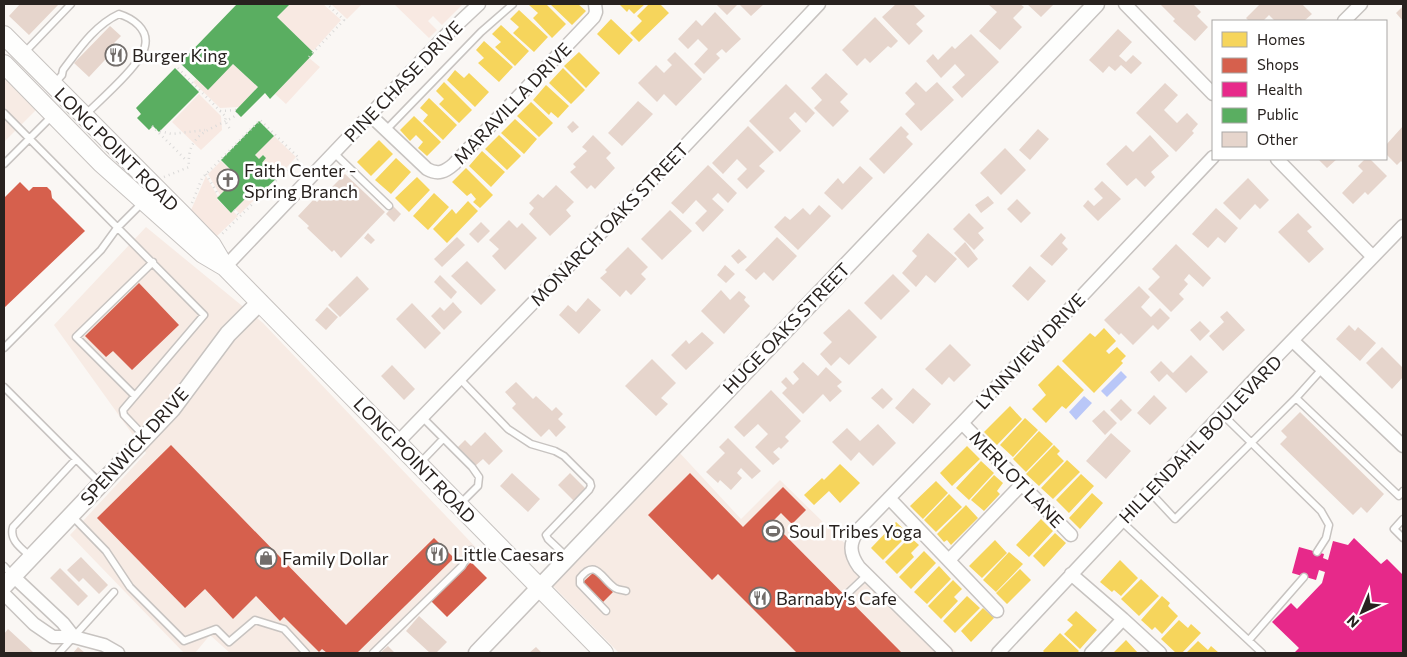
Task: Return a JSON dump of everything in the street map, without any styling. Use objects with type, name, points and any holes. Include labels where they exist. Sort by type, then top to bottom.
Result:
[{"type":"main road","name":"LONG POINT ROAD","points":[[4,34],[84,116],[156,183],[212,245],[225,267]]},
{"type":"main road","points":[[6,70],[16,66],[48,79]]},
{"type":"main road","name":"LONG POINT ROAD","points":[[6,70],[100,163],[143,202],[203,254],[225,267],[604,653]]},
{"type":"main road","points":[[143,202],[156,183]]},
{"type":"street","name":"PINE CHASE DRIVE","points":[[225,267],[447,34],[479,4]]},
{"type":"street","name":"MARAVILLA DRIVE","points":[[370,115],[427,169],[432,172],[444,172],[454,164],[594,17],[596,12],[595,4]]},
{"type":"street","name":"MONARCH OAKS STREET","points":[[398,442],[819,4]]},
{"type":"street","name":"HUGE OAKS STREET","points":[[477,653],[1096,4]]},
{"type":"street","points":[[1125,4],[1212,93]]},
{"type":"street","points":[[1345,20],[1360,4]]},
{"type":"street","name":"LYNNVIEW DRIVE","points":[[867,575],[852,558],[850,548],[853,538],[859,529],[962,423],[1212,158]]},
{"type":"street","points":[[1278,160],[1373,257]]},
{"type":"street","name":"HILLENDAHL BOULEVARD","points":[[998,653],[1222,414],[1403,226]]},
{"type":"street","name":"SPENWICK DRIVE","points":[[7,576],[30,557],[172,409],[228,334],[260,302]]},
{"type":"street","points":[[1293,341],[1403,446]]},
{"type":"street","name":"MERLOT LANE","points":[[962,423],[1071,535]]},
{"type":"street","points":[[949,560],[1022,484]]},
{"type":"street","points":[[889,498],[998,611]]},
{"type":"street","points":[[1071,574],[1160,653]]},
{"type":"street","points":[[867,575],[946,653]]},
{"type":"street","points":[[7,576],[63,623],[74,637]]},
{"type":"street","points":[[4,594],[29,619],[53,637],[74,637],[104,645],[118,653]]},
{"type":"street","points":[[29,619],[43,605]]},
{"type":"street","points":[[1091,653],[1123,619]]},
{"type":"lane","points":[[23,54],[71,4]]},
{"type":"lane","points":[[386,130],[481,32],[513,4]]},
{"type":"lane","points":[[48,79],[62,75],[63,70],[89,38],[107,20],[119,14],[129,17],[142,28],[146,40],[145,48],[135,64],[84,116]]},
{"type":"lane","points":[[4,113],[204,315],[123,410],[124,415],[145,437]]},
{"type":"lane","points":[[4,164],[53,115]]},
{"type":"lane","points":[[334,152],[389,206]]},
{"type":"lane","points":[[4,348],[102,250],[116,228],[143,202]]},
{"type":"lane","points":[[134,395],[76,337],[152,262]]},
{"type":"lane","points":[[1149,491],[1175,519],[1296,398],[1322,369]]},
{"type":"lane","points":[[459,378],[508,429],[531,444],[555,451],[564,456],[590,482],[589,490],[546,535],[567,557]]},
{"type":"lane","points":[[4,387],[101,483]]},
{"type":"lane","points":[[1296,398],[1399,496],[1403,492]]},
{"type":"lane","points":[[1222,414],[1321,511],[1329,525],[1326,538],[1317,552]]},
{"type":"lane","points":[[422,417],[472,467],[479,477],[478,486],[460,505]]},
{"type":"lane","points":[[419,464],[444,439]]},
{"type":"lane","points":[[30,557],[12,537],[13,527],[76,459]]},
{"type":"lane","points":[[71,515],[106,551],[130,587],[184,641],[216,629],[230,642],[255,620],[284,629],[306,653]]},
{"type":"lane","points":[[1403,519],[1394,529],[1403,538]]},
{"type":"lane","points":[[1121,521],[1262,653]]},
{"type":"lane","points":[[373,653],[462,566],[470,550]]},
{"type":"lane","points":[[606,610],[580,584],[580,578],[585,572],[590,569],[597,570],[615,588],[626,591]]},
{"type":"lane","points":[[846,594],[867,575]]},
{"type":"lane","points":[[1249,640],[1304,577]]},
{"type":"lane","points":[[59,653],[114,592]]},
{"type":"path","points":[[309,57],[344,20],[327,4]]},
{"type":"path","points":[[178,68],[226,117],[225,121],[230,129]]},
{"type":"path","points":[[220,111],[237,110]]},
{"type":"path","points":[[160,131],[172,134],[205,130],[238,114]]},
{"type":"path","points":[[189,210],[202,178],[260,120],[299,158],[217,238]]},
{"type":"path","points":[[152,126],[188,162]]},
{"type":"path","points":[[156,183],[189,167],[190,150],[193,143],[205,130]]},
{"type":"path","points":[[206,174],[219,196]]},
{"type":"path","points":[[234,210],[240,216]]},
{"type":"shaded area","points":[[290,4],[323,4],[341,20],[314,50],[311,50],[277,17]]},
{"type":"shaded area","points":[[331,4],[362,4],[347,19]]},
{"type":"shaded area","points":[[394,4],[463,4],[442,25],[433,16],[428,21],[437,30],[429,38]]},
{"type":"shaded area","points":[[309,58],[320,67],[286,104],[275,94]]},
{"type":"shaded area","points":[[233,64],[258,87],[239,107],[220,108],[193,82],[196,79],[208,90]]},
{"type":"shaded area","points":[[4,76],[37,109],[4,142]]},
{"type":"shaded area","points":[[199,94],[221,116],[222,130],[201,150],[172,122]]},
{"type":"shaded area","points":[[274,136],[296,157],[277,178],[262,163],[266,158],[263,155],[259,159],[255,155]]},
{"type":"shaded area","points":[[221,161],[238,177],[220,195],[208,174]]},
{"type":"shaded area","points":[[206,176],[218,197],[217,199],[231,213],[233,211],[238,216],[217,236],[191,210]]},
{"type":"shaded area","points":[[257,187],[262,192],[240,214],[235,209]]},
{"type":"shaded area","points":[[146,227],[263,323],[482,554],[379,653],[230,653],[210,635],[195,653],[184,653],[70,535],[146,453],[54,325]]},
{"type":"shaded area","points":[[678,451],[741,519],[780,480],[957,653],[619,653],[552,585]]},
{"type":"water","points":[[1121,371],[1127,377],[1107,397],[1101,391]]},
{"type":"water","points":[[1084,396],[1092,403],[1076,420],[1069,412]]},
{"type":"building: Homes","points":[[546,4],[566,24],[552,38],[533,18],[538,13],[529,5]]},
{"type":"building: Homes","points":[[550,4],[578,4],[586,11],[572,25]]},
{"type":"building: Homes","points":[[619,4],[645,4],[634,14],[629,9],[627,12]]},
{"type":"building: Homes","points":[[649,4],[660,4],[669,13],[639,42],[630,33],[642,21],[637,16]]},
{"type":"building: Homes","points":[[519,10],[548,37],[534,52],[513,33],[519,27],[510,19]]},
{"type":"building: Homes","points":[[611,19],[633,40],[619,55],[597,34]]},
{"type":"building: Homes","points":[[501,25],[529,51],[515,66],[495,47],[501,42],[492,34]]},
{"type":"building: Homes","points":[[484,41],[513,67],[499,82],[478,63],[484,58],[476,50]]},
{"type":"building: Homes","points":[[579,52],[600,73],[586,88],[564,66]]},
{"type":"building: Homes","points":[[563,68],[585,90],[571,104],[549,83]]},
{"type":"building: Homes","points":[[455,70],[464,78],[469,73],[489,92],[475,107],[447,80]]},
{"type":"building: Homes","points":[[444,82],[472,110],[459,123],[439,104],[444,99],[436,91]]},
{"type":"building: Homes","points":[[546,85],[569,106],[558,118],[551,112],[549,115],[533,100]]},
{"type":"building: Homes","points":[[429,98],[457,125],[443,140],[423,121],[428,115],[420,108]]},
{"type":"building: Homes","points":[[531,102],[553,123],[539,137],[517,116]]},
{"type":"building: Homes","points":[[414,116],[441,142],[427,156],[418,148],[423,142],[416,135],[410,141],[400,130]]},
{"type":"building: Homes","points":[[515,119],[537,139],[524,154],[501,133]]},
{"type":"building: Homes","points":[[499,135],[521,156],[507,170],[485,149]]},
{"type":"building: Homes","points":[[379,140],[393,154],[371,176],[357,162]]},
{"type":"building: Homes","points":[[482,151],[505,172],[491,187],[469,166]]},
{"type":"building: Homes","points":[[396,158],[411,172],[391,194],[375,180]]},
{"type":"building: Homes","points":[[466,168],[493,195],[480,208],[473,202],[476,199],[471,193],[467,196],[452,182]]},
{"type":"building: Homes","points":[[417,177],[430,190],[409,212],[395,198]]},
{"type":"building: Homes","points":[[434,193],[449,207],[428,230],[413,216]]},
{"type":"building: Homes","points":[[468,201],[478,211],[447,243],[433,229],[452,209],[456,214]]},
{"type":"building: Homes","points":[[1104,328],[1116,341],[1106,351],[1109,354],[1117,347],[1126,356],[1121,361],[1123,363],[1094,393],[1062,361],[1090,333],[1095,337]]},
{"type":"building: Homes","points":[[1058,365],[1084,390],[1066,409],[1062,406],[1046,423],[1032,409],[1046,395],[1038,385]]},
{"type":"building: Homes","points":[[1010,406],[1022,419],[997,445],[984,432]]},
{"type":"building: Homes","points":[[1025,418],[1038,430],[1013,457],[1000,445]]},
{"type":"building: Homes","points":[[1039,431],[1053,444],[1026,472],[1013,459]]},
{"type":"building: Homes","points":[[1054,445],[1060,451],[1057,454],[1064,461],[1039,486],[1026,474]]},
{"type":"building: Homes","points":[[967,446],[980,459],[952,486],[940,473]]},
{"type":"building: Homes","points":[[1067,460],[1080,472],[1053,499],[1041,488]]},
{"type":"building: Homes","points":[[981,461],[994,473],[969,500],[956,488]]},
{"type":"building: Homes","points":[[840,464],[860,483],[840,503],[829,491],[814,505],[804,495],[822,478],[824,480]]},
{"type":"building: Homes","points":[[1081,474],[1094,486],[1069,513],[1056,500]]},
{"type":"building: Homes","points":[[994,475],[1003,483],[997,491],[1000,494],[984,511],[971,500]]},
{"type":"building: Homes","points":[[936,481],[948,493],[923,519],[910,506]]},
{"type":"building: Homes","points":[[1092,493],[1103,503],[1080,529],[1069,518]]},
{"type":"building: Homes","points":[[949,494],[962,507],[936,532],[924,520]]},
{"type":"building: Homes","points":[[966,505],[978,518],[951,545],[947,540],[944,542],[937,534]]},
{"type":"building: Homes","points":[[1041,519],[1053,531],[1029,557],[1016,545]]},
{"type":"building: Homes","points":[[896,522],[909,534],[883,560],[871,548]]},
{"type":"building: Homes","points":[[1055,533],[1066,543],[1044,567],[1033,556]]},
{"type":"building: Homes","points":[[910,537],[919,545],[911,553],[914,557],[897,574],[885,562]]},
{"type":"building: Homes","points":[[995,540],[1007,553],[982,578],[969,566]]},
{"type":"building: Homes","points":[[924,551],[936,563],[911,589],[899,577]]},
{"type":"building: Homes","points":[[1009,552],[1023,564],[996,592],[983,580]]},
{"type":"building: Homes","points":[[1120,560],[1138,578],[1121,596],[1114,590],[1112,592],[1100,582]]},
{"type":"building: Homes","points":[[939,566],[951,579],[927,604],[914,592]]},
{"type":"building: Homes","points":[[1020,569],[1031,580],[1007,604],[996,593]]},
{"type":"building: Homes","points":[[1141,579],[1159,596],[1139,616],[1121,599]]},
{"type":"building: Homes","points":[[953,580],[962,589],[954,597],[958,601],[941,619],[928,606]]},
{"type":"building: Homes","points":[[967,596],[980,608],[955,633],[943,621]]},
{"type":"building: Homes","points":[[1162,596],[1170,603],[1168,606],[1178,616],[1162,634],[1155,627],[1152,630],[1141,620]]},
{"type":"building: Homes","points":[[983,608],[994,618],[971,642],[961,631]]},
{"type":"building: Homes","points":[[1076,611],[1097,630],[1080,649],[1064,634],[1073,625],[1067,620]]},
{"type":"building: Homes","points":[[1179,620],[1188,628],[1191,624],[1201,633],[1182,653],[1176,653],[1161,639]]},
{"type":"building: Homes","points":[[1060,633],[1079,651],[1077,653],[1045,653],[1043,651]]},
{"type":"building: Homes","points":[[1126,640],[1138,653],[1113,653]]},
{"type":"building: Homes","points":[[1198,641],[1208,650],[1211,646],[1219,653],[1186,653]]},
{"type":"building: Shops","points":[[20,182],[29,191],[33,187],[47,187],[51,191],[52,198],[85,231],[4,308],[4,198]]},
{"type":"building: Shops","points":[[139,283],[179,325],[132,370],[113,351],[106,357],[85,336]]},
{"type":"building: Shops","points":[[171,445],[346,625],[434,538],[454,558],[357,653],[327,653],[322,649],[319,652],[284,617],[280,621],[256,596],[233,619],[205,589],[185,608],[97,518]]},
{"type":"building: Shops","points":[[690,473],[743,527],[783,487],[806,510],[792,524],[781,513],[772,522],[902,653],[797,653],[718,574],[712,580],[648,515]]},
{"type":"building: Shops","points":[[471,562],[487,578],[447,617],[431,601]]},
{"type":"building: Shops","points":[[594,572],[613,592],[603,602],[583,582]]},
{"type":"building: Health","points":[[1354,538],[1381,564],[1387,559],[1403,575],[1403,653],[1294,653],[1299,648],[1272,622],[1291,603],[1297,609],[1322,583],[1325,572],[1319,570],[1316,580],[1292,573],[1299,547],[1324,554],[1323,558],[1328,560],[1333,541],[1348,545]]},
{"type":"building: Public","points":[[237,4],[290,4],[277,17],[314,53],[270,99],[265,93],[241,117],[235,111],[258,87],[233,64],[208,90],[180,63]]},
{"type":"building: Public","points":[[175,68],[199,92],[159,132],[153,126],[149,130],[137,118],[141,114],[136,108]]},
{"type":"building: Public","points":[[259,121],[274,136],[255,155],[259,159],[263,155],[266,158],[262,163],[277,178],[262,192],[257,187],[231,213],[217,198],[238,177],[221,160]]},
{"type":"building: Other","points":[[20,4],[59,4],[29,35],[9,16]]},
{"type":"building: Other","points":[[716,4],[738,4],[727,15]]},
{"type":"building: Other","points":[[739,4],[764,4],[751,16]]},
{"type":"building: Other","points":[[896,4],[913,4],[925,16],[916,24],[923,31],[909,45],[882,17]]},
{"type":"building: Other","points":[[990,4],[1020,4],[1024,7],[1013,18],[1022,27],[1000,50],[979,31],[997,12]]},
{"type":"building: Other","points":[[1027,4],[1054,4],[1041,17]]},
{"type":"building: Other","points":[[1160,4],[1193,4],[1201,12],[1197,16],[1208,27],[1195,41],[1173,21],[1175,19]]},
{"type":"building: Other","points":[[1260,4],[1302,4],[1312,14],[1305,20],[1274,20],[1269,15],[1264,20],[1248,20],[1246,18]]},
{"type":"building: Other","points":[[1403,6],[1403,21],[1396,13]]},
{"type":"building: Other","points":[[715,12],[741,39],[726,53],[722,49],[716,54],[720,58],[704,74],[694,64],[708,49],[698,39],[688,49],[678,39],[696,20],[702,26]]},
{"type":"building: Other","points":[[875,17],[898,41],[891,48],[888,46],[870,63],[865,58],[857,66],[842,50]]},
{"type":"building: Other","points":[[110,26],[121,36],[114,43],[118,46],[89,77],[74,63]]},
{"type":"building: Other","points":[[1118,29],[1132,42],[1119,56],[1126,62],[1133,55],[1142,63],[1131,74],[1121,65],[1115,71],[1109,66],[1103,73],[1089,60]]},
{"type":"building: Other","points":[[971,34],[999,62],[962,98],[952,87],[965,75],[955,64],[941,78],[926,61],[933,54],[938,60],[952,46],[955,49]]},
{"type":"building: Other","points":[[675,52],[702,79],[676,106],[664,94],[657,102],[638,83],[656,65],[664,73],[672,65],[667,60]]},
{"type":"building: Other","points":[[826,73],[848,94],[840,102],[849,111],[833,127],[814,108],[822,100],[811,88]]},
{"type":"building: Other","points":[[916,82],[926,92],[937,82],[954,100],[921,131],[905,114],[915,104],[905,93]]},
{"type":"building: Other","points":[[1165,83],[1178,95],[1164,110],[1177,123],[1187,113],[1198,124],[1192,131],[1194,133],[1176,152],[1136,113]]},
{"type":"building: Other","points":[[786,84],[815,113],[806,123],[795,112],[789,118],[801,131],[780,152],[749,121]]},
{"type":"building: Other","points":[[638,101],[653,114],[622,146],[608,133]]},
{"type":"building: Other","points":[[573,121],[579,127],[572,133],[567,127]]},
{"type":"building: Other","points":[[748,126],[774,152],[759,166],[765,171],[747,189],[737,179],[747,169],[737,159],[723,174],[712,163]]},
{"type":"building: Other","points":[[901,126],[909,134],[906,137],[913,144],[884,174],[869,159]]},
{"type":"building: Other","points":[[1403,126],[1403,163],[1401,161],[1397,165],[1387,155],[1387,144]]},
{"type":"building: Other","points":[[1038,129],[1049,139],[1030,160],[1019,150]]},
{"type":"building: Other","points":[[593,135],[611,153],[606,158],[615,168],[595,189],[591,185],[587,189],[570,172],[576,167],[573,164],[587,151],[582,147]]},
{"type":"building: Other","points":[[1150,135],[1169,156],[1151,172],[1155,177],[1145,187],[1136,178],[1127,186],[1106,164],[1126,145],[1133,152]]},
{"type":"building: Other","points":[[1005,148],[1026,170],[1001,195],[980,173]]},
{"type":"building: Other","points":[[1319,160],[1336,160],[1327,168]]},
{"type":"building: Other","points":[[1364,160],[1371,160],[1387,176],[1368,195],[1365,192],[1353,204],[1342,193],[1363,171],[1358,166]]},
{"type":"building: Other","points":[[708,165],[737,193],[728,203],[718,193],[712,199],[724,210],[703,232],[695,223],[707,211],[696,200],[683,214],[671,203]]},
{"type":"building: Other","points":[[860,166],[873,178],[842,210],[824,193],[838,178],[843,184]]},
{"type":"building: Other","points":[[345,174],[385,212],[341,258],[307,228],[309,226],[298,216],[314,199],[317,202]]},
{"type":"building: Other","points":[[1248,178],[1269,200],[1260,209],[1255,204],[1240,220],[1223,203]]},
{"type":"building: Other","points":[[1102,181],[1121,199],[1098,221],[1083,206],[1088,200],[1094,206],[1103,198],[1094,189]]},
{"type":"building: Other","points":[[556,185],[574,202],[566,210],[571,216],[550,236],[529,214],[534,208],[529,203],[538,194],[543,198]]},
{"type":"building: Other","points":[[988,196],[994,203],[981,213],[975,205]]},
{"type":"building: Other","points":[[1017,199],[1031,213],[1021,223],[1007,209]]},
{"type":"building: Other","points":[[819,205],[831,216],[798,250],[774,227],[785,216],[790,220],[803,208],[810,215]]},
{"type":"building: Other","points":[[393,206],[401,214],[394,222],[386,214]]},
{"type":"building: Other","points":[[1216,208],[1238,228],[1225,243],[1218,237],[1208,248],[1192,234]]},
{"type":"building: Other","points":[[670,210],[692,231],[662,260],[641,239]]},
{"type":"building: Other","points":[[969,213],[984,228],[978,233],[984,240],[974,250],[953,229]]},
{"type":"building: Other","points":[[1298,213],[1312,227],[1307,231],[1324,249],[1309,263],[1278,232]]},
{"type":"building: Other","points":[[509,220],[517,228],[522,223],[537,238],[505,270],[492,256],[499,249],[489,240]]},
{"type":"building: Other","points":[[481,222],[490,231],[478,243],[469,234]]},
{"type":"building: Other","points":[[368,233],[375,240],[371,244],[364,238]]},
{"type":"building: Other","points":[[928,233],[957,259],[935,283],[926,275],[916,287],[902,273],[917,256],[912,251]]},
{"type":"building: Other","points":[[1061,233],[1066,238],[1062,243],[1068,249],[1052,266],[1040,256]]},
{"type":"building: Other","points":[[457,237],[465,245],[442,267],[434,259]]},
{"type":"building: Other","points":[[777,237],[797,256],[773,281],[764,272],[756,280],[745,270]]},
{"type":"building: Other","points":[[965,242],[978,259],[968,268],[954,253]]},
{"type":"building: Other","points":[[1176,244],[1211,278],[1203,287],[1189,274],[1184,280],[1188,284],[1179,294],[1184,299],[1171,312],[1148,289],[1160,277],[1152,269]]},
{"type":"building: Other","points":[[628,247],[648,267],[641,274],[646,279],[631,295],[626,290],[620,297],[600,278],[607,272],[605,270]]},
{"type":"building: Other","points":[[739,249],[747,257],[738,264],[731,256]]},
{"type":"building: Other","points":[[467,261],[496,290],[481,305],[451,276]]},
{"type":"building: Other","points":[[725,265],[735,274],[726,283],[717,275]]},
{"type":"building: Other","points":[[1030,266],[1046,281],[1028,301],[1012,286]]},
{"type":"building: Other","points":[[893,274],[910,291],[881,320],[864,303]]},
{"type":"building: Other","points":[[440,275],[457,292],[451,299],[434,282]]},
{"type":"building: Other","points":[[357,276],[369,289],[340,317],[328,305]]},
{"type":"building: Other","points":[[1139,286],[1150,297],[1141,307],[1151,317],[1160,308],[1170,318],[1158,330],[1153,325],[1133,345],[1121,333],[1119,335],[1104,320]]},
{"type":"building: Other","points":[[721,290],[730,300],[739,291],[746,297],[744,300],[750,306],[724,334],[701,311]]},
{"type":"building: Other","points":[[588,298],[601,310],[579,334],[559,315],[568,305],[576,312]]},
{"type":"building: Other","points":[[453,302],[462,312],[444,330],[431,316],[440,307],[444,311]]},
{"type":"building: Other","points":[[412,303],[441,333],[425,349],[396,319]]},
{"type":"building: Other","points":[[327,307],[338,317],[326,330],[315,320]]},
{"type":"building: Other","points":[[849,309],[877,337],[849,365],[840,357],[831,366],[820,354],[832,342],[823,333]]},
{"type":"building: Other","points":[[1227,311],[1245,330],[1223,351],[1209,336],[1224,322],[1220,317]]},
{"type":"building: Other","points":[[1200,321],[1210,331],[1200,341],[1190,330]]},
{"type":"building: Other","points":[[1349,325],[1355,331],[1358,327],[1376,343],[1360,361],[1336,339]]},
{"type":"building: Other","points":[[702,332],[714,343],[686,370],[671,355],[686,340],[689,344]]},
{"type":"building: Other","points":[[950,344],[971,365],[954,382],[949,377],[942,385],[925,369]]},
{"type":"building: Other","points":[[1382,347],[1403,368],[1403,377],[1392,389],[1366,363]]},
{"type":"building: Other","points":[[1191,355],[1208,372],[1186,393],[1167,374],[1159,382],[1150,372],[1161,361],[1173,373]]},
{"type":"building: Other","points":[[652,359],[676,383],[661,398],[668,404],[656,416],[625,386]]},
{"type":"building: Other","points":[[803,362],[818,376],[826,367],[842,382],[837,386],[842,391],[830,402],[823,394],[803,414],[782,393],[787,388],[781,382],[786,377],[793,385],[799,379],[793,372]]},
{"type":"building: Other","points":[[392,365],[415,389],[404,400],[381,376]]},
{"type":"building: Other","points":[[516,382],[533,399],[536,396],[552,411],[556,407],[563,414],[558,419],[566,427],[556,437],[549,429],[541,437],[512,408],[516,404],[505,392]]},
{"type":"building: Other","points":[[882,388],[893,399],[883,409],[871,398]]},
{"type":"building: Other","points":[[913,388],[931,404],[913,424],[895,408]]},
{"type":"building: Other","points":[[771,390],[801,421],[785,437],[789,441],[781,449],[779,447],[773,452],[780,459],[773,465],[755,447],[768,434],[758,424],[744,437],[734,427]]},
{"type":"building: Other","points":[[1154,395],[1167,408],[1150,425],[1137,413]]},
{"type":"building: Other","points":[[1121,399],[1132,410],[1121,421],[1110,410]]},
{"type":"building: Other","points":[[1104,410],[1117,423],[1105,435],[1092,421]]},
{"type":"building: Other","points":[[1300,412],[1384,494],[1367,513],[1361,507],[1353,515],[1280,444],[1287,437],[1281,431]]},
{"type":"building: Other","points":[[878,424],[896,443],[873,466],[859,452],[851,461],[832,442],[847,428],[860,441]]},
{"type":"building: Other","points":[[485,432],[503,451],[489,465],[483,459],[475,466],[457,448],[465,440],[471,446]]},
{"type":"building: Other","points":[[1111,433],[1131,451],[1106,479],[1086,461]]},
{"type":"building: Other","points":[[728,438],[761,471],[752,479],[741,468],[737,473],[742,478],[731,490],[720,480],[718,483],[706,472],[725,453],[719,447]]},
{"type":"building: Other","points":[[512,473],[540,499],[528,512],[500,486]]},
{"type":"building: Other","points":[[570,473],[588,491],[576,503],[558,485]]},
{"type":"building: Other","points":[[81,557],[108,585],[99,594],[83,578],[79,582],[67,570]]},
{"type":"building: Other","points":[[60,568],[88,596],[78,606],[50,578]]},
{"type":"building: Other","points":[[419,616],[447,642],[436,653],[430,653],[406,631]]},
{"type":"building: Other","points":[[8,629],[33,652],[4,653],[4,634]]},
{"type":"building: Other","points":[[388,646],[395,653],[380,653]]},
{"type":"building: Other","points":[[78,647],[85,653],[73,653]]},
{"type":"building: Other","points":[[536,647],[542,653],[529,653]]},
{"type":"place","name":"Burger King","points":[[116,55]]},
{"type":"place","name":"Faith Center - Spring Branch","points":[[228,180]]},
{"type":"place","name":"Soul Tribes Yoga","points":[[773,531]]},
{"type":"place","name":"Little Caesars","points":[[437,554]]},
{"type":"place","name":"Family Dollar","points":[[266,558]]},
{"type":"place","name":"Barnaby's Cafe","points":[[760,598]]}]
